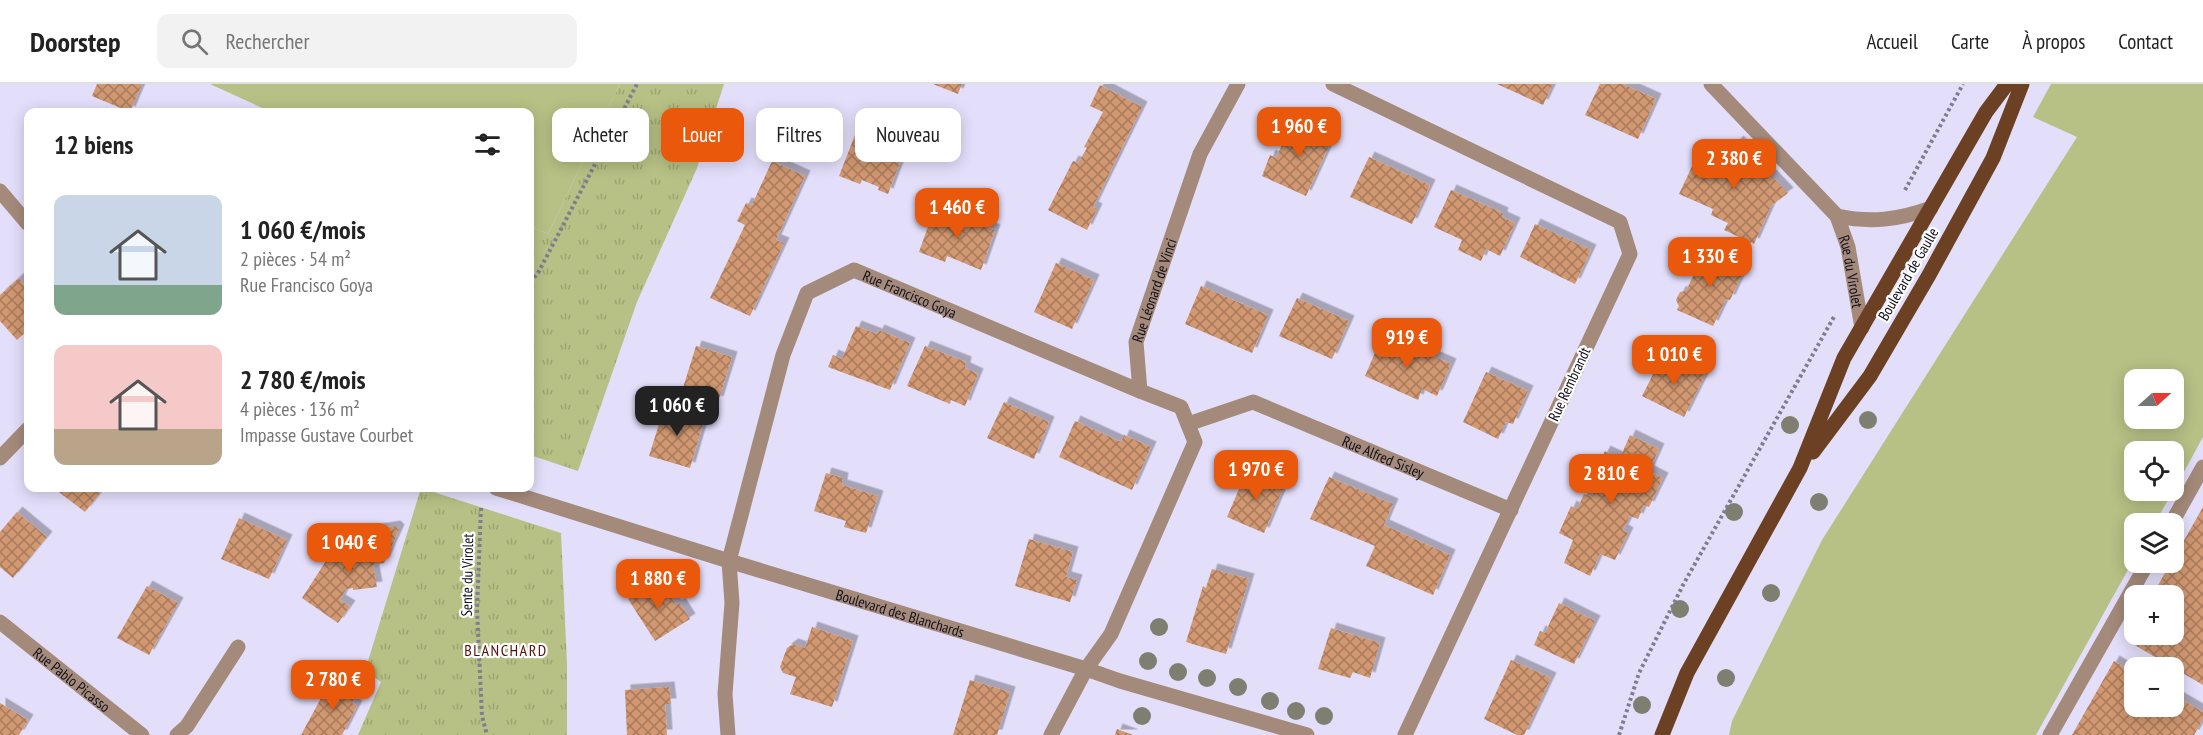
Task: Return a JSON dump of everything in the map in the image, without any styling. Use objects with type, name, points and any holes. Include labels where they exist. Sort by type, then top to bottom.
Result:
[{"type":"main road","name":"Boulevard de Gaulle","points":[[1662,735],[1687,673],[1800,468],[1844,358],[1986,112],[2007,84]]},
{"type":"main road","name":"Boulevard de Gaulle","points":[[1800,468],[1870,376],[1923,285],[1993,158],[2022,84]]},
{"type":"street","name":"Rue Léonard de Vinci","points":[[1140,391],[1136,342],[1200,154],[1238,84]]},
{"type":"street","name":"Rue Rembrandt","points":[[1333,84],[1620,222],[1630,254],[1405,735]]},
{"type":"street","name":"Rue du Virolet","points":[[1711,84],[1837,216],[1848,247],[1862,328]]},
{"type":"street","points":[[0,191],[24,219]]},
{"type":"street","name":"Rue du Virolet","points":[[1837,216],[1861,220],[1893,218],[1904,217],[1931,208]]},
{"type":"street","name":"Rue Francisco Goya","points":[[728,735],[725,694],[732,603],[729,561],[783,355],[807,293],[854,270],[1140,391]]},
{"type":"street","points":[[1051,735],[1086,669],[1111,634],[1195,442],[1181,407],[1140,391]]},
{"type":"street","name":"Rue Alfred Sisley","points":[[1188,424],[1253,402],[1511,510]]},
{"type":"street","points":[[0,458],[24,433]]},
{"type":"street","points":[[2177,513],[2203,467]]},
{"type":"street","name":"Boulevard des Blanchards","points":[[509,492],[1120,681],[1307,735]]},
{"type":"street","points":[[2050,735],[2142,573]]},
{"type":"street","name":"Rue Pablo Picasso","points":[[0,622],[142,735]]},
{"type":"street","points":[[177,735],[187,726],[238,647]]},
{"type":"path","points":[[534,278],[637,84]]},
{"type":"path","points":[[1899,198],[1912,179],[1963,84]]},
{"type":"path","points":[[1620,735],[1639,673],[1683,585],[1838,309]]},
{"type":"path","name":"Sente du Virolet","points":[[482,499],[477,609],[482,716],[487,735]]},
{"type":"green space","points":[[210,84],[620,84],[608,108],[552,108],[552,162],[583,162],[548,234],[534,228],[534,108],[262,108]]},
{"type":"green space","points":[[620,84],[724,84],[716,108],[661,108],[661,162],[699,162],[637,302],[578,471],[534,456],[534,228],[548,234],[583,162],[649,162],[649,108],[608,108]]},
{"type":"green space","points":[[2051,84],[2203,84],[2203,437],[2184,472],[2184,441],[2124,441],[2124,501],[2167,501],[2161,513],[2124,513],[2124,573],[2126,573],[2036,735],[1729,735],[1732,721],[1822,540],[2077,137],[2033,117]]},
{"type":"green space","points":[[420,492],[433,492],[561,533],[567,664],[567,735],[358,735],[381,682],[365,671]]},
{"type":"building","points":[[97,84],[142,84],[132,108],[120,108],[92,96]]},
{"type":"building","points":[[933,84],[962,84],[958,94]]},
{"type":"building","points":[[1497,84],[1553,84],[1543,105]]},
{"type":"building","points":[[1600,84],[1623,84],[1656,99],[1638,139],[1585,115]]},
{"type":"building","points":[[1100,85],[1142,107],[1093,207],[1097,209],[1087,230],[1048,210],[1073,161],[1078,163],[1087,148],[1084,147],[1103,112],[1090,106]]},
{"type":"building","points":[[1294,119],[1333,137],[1306,196],[1262,176],[1270,155],[1276,158]]},
{"type":"building","points":[[855,135],[855,162],[900,162],[888,194],[878,190],[879,187],[862,180],[860,184],[839,176]]},
{"type":"building","points":[[1738,141],[1788,193],[1771,206],[1754,244],[1724,230],[1728,223],[1711,215],[1713,209],[1679,194],[1696,158],[1701,161],[1715,148],[1724,156]]},
{"type":"building","points":[[1369,157],[1430,185],[1412,224],[1350,197]]},
{"type":"building","points":[[772,162],[805,176],[776,240],[784,243],[750,316],[710,298],[745,225],[737,221],[746,203],[752,205]]},
{"type":"building","points":[[1451,190],[1503,213],[1502,217],[1515,223],[1500,256],[1486,249],[1481,261],[1458,250],[1462,240],[1434,227]]},
{"type":"building","points":[[935,207],[995,230],[981,270],[947,256],[945,262],[919,252]]},
{"type":"building","points":[[1535,224],[1591,250],[1575,284],[1520,257]]},
{"type":"building","points":[[1706,249],[1745,268],[1730,300],[1726,299],[1713,326],[1677,310],[1679,306],[1676,300],[1680,292],[1686,291]]},
{"type":"building","points":[[1056,263],[1094,280],[1072,329],[1034,312]]},
{"type":"building","points":[[19,278],[24,285],[24,334],[17,340],[0,321],[0,295]]},
{"type":"building","points":[[1201,286],[1268,315],[1252,353],[1185,324]]},
{"type":"building","points":[[1297,298],[1349,321],[1332,359],[1279,336]]},
{"type":"building","points":[[856,326],[877,334],[879,330],[910,343],[890,390],[828,367],[833,355],[842,359]]},
{"type":"building","points":[[1383,334],[1451,364],[1437,396],[1422,389],[1418,400],[1365,376]]},
{"type":"building","points":[[696,346],[732,357],[718,402],[682,391]]},
{"type":"building","points":[[925,346],[966,362],[965,368],[978,374],[965,406],[951,400],[950,404],[907,386]]},
{"type":"building","points":[[1663,355],[1705,375],[1684,417],[1642,396]]},
{"type":"building","points":[[1486,372],[1528,391],[1513,424],[1506,422],[1498,439],[1463,422]]},
{"type":"building","points":[[1004,402],[1049,422],[1034,459],[987,438]]},
{"type":"building","points":[[665,405],[705,417],[690,468],[649,456]]},
{"type":"building","points":[[1075,421],[1121,442],[1124,435],[1151,447],[1132,490],[1059,457]]},
{"type":"building","points":[[1630,435],[1659,449],[1649,471],[1663,478],[1649,507],[1644,505],[1638,519],[1630,516],[1623,530],[1628,533],[1615,560],[1600,554],[1590,576],[1564,563],[1573,540],[1559,533],[1571,506],[1577,509],[1584,494],[1592,497],[1598,482],[1591,479],[1605,451],[1620,458]]},
{"type":"building","points":[[1248,468],[1285,484],[1264,533],[1227,517]]},
{"type":"building","points":[[826,473],[843,478],[842,485],[878,496],[866,533],[844,527],[846,521],[814,511]]},
{"type":"building","points":[[1329,477],[1393,504],[1384,525],[1450,555],[1433,595],[1366,566],[1375,546],[1310,519]]},
{"type":"building","points":[[59,492],[101,492],[85,512]]},
{"type":"building","points":[[2203,507],[2203,685],[2184,674],[2184,657],[2155,657],[2135,645],[2184,645],[2184,585],[2158,585],[2165,573],[2184,573],[2184,540]]},
{"type":"building","points":[[17,512],[47,537],[13,578],[0,567],[0,532]]},
{"type":"building","points":[[239,518],[287,540],[269,579],[221,559]]},
{"type":"building","points":[[395,526],[399,530],[384,563],[373,565],[377,587],[346,589],[340,600],[350,606],[338,623],[302,598],[326,561],[349,558],[348,553],[371,549],[369,530]]},
{"type":"building","points":[[1029,539],[1073,552],[1066,577],[1077,580],[1070,602],[1015,586]]},
{"type":"building","points":[[1212,569],[1249,579],[1226,654],[1186,642],[1203,586],[1206,588]]},
{"type":"building","points":[[660,580],[676,605],[680,603],[690,619],[655,641],[628,599]]},
{"type":"building","points":[[147,586],[178,603],[149,655],[117,638]]},
{"type":"building","points":[[1559,603],[1595,621],[1574,664],[1534,645],[1540,631],[1545,633]]},
{"type":"building","points":[[812,627],[853,641],[832,707],[790,694],[796,677],[783,673],[780,667],[787,648],[793,644],[805,648]]},
{"type":"building","points":[[1331,628],[1380,643],[1370,678],[1353,672],[1350,678],[1318,669]]},
{"type":"building","points":[[1511,660],[1551,678],[1524,735],[1517,735],[1484,719]]},
{"type":"building","points":[[2114,661],[2124,667],[2124,717],[2184,717],[2184,701],[2203,712],[2203,719],[2194,735],[2072,735]]},
{"type":"building","points":[[337,679],[359,690],[352,703],[357,706],[342,735],[301,735],[326,689],[331,692]]},
{"type":"building","points":[[970,680],[1010,692],[997,735],[953,735]]},
{"type":"building","points":[[669,687],[671,704],[665,704],[667,735],[627,735],[625,690]]},
{"type":"building","points":[[0,703],[28,720],[19,735],[0,735]]},
{"type":"building","points":[[1117,729],[1133,735],[1115,735]]},
{"type":"district","name":"BLANCHARD","points":[[506,650]]}]
